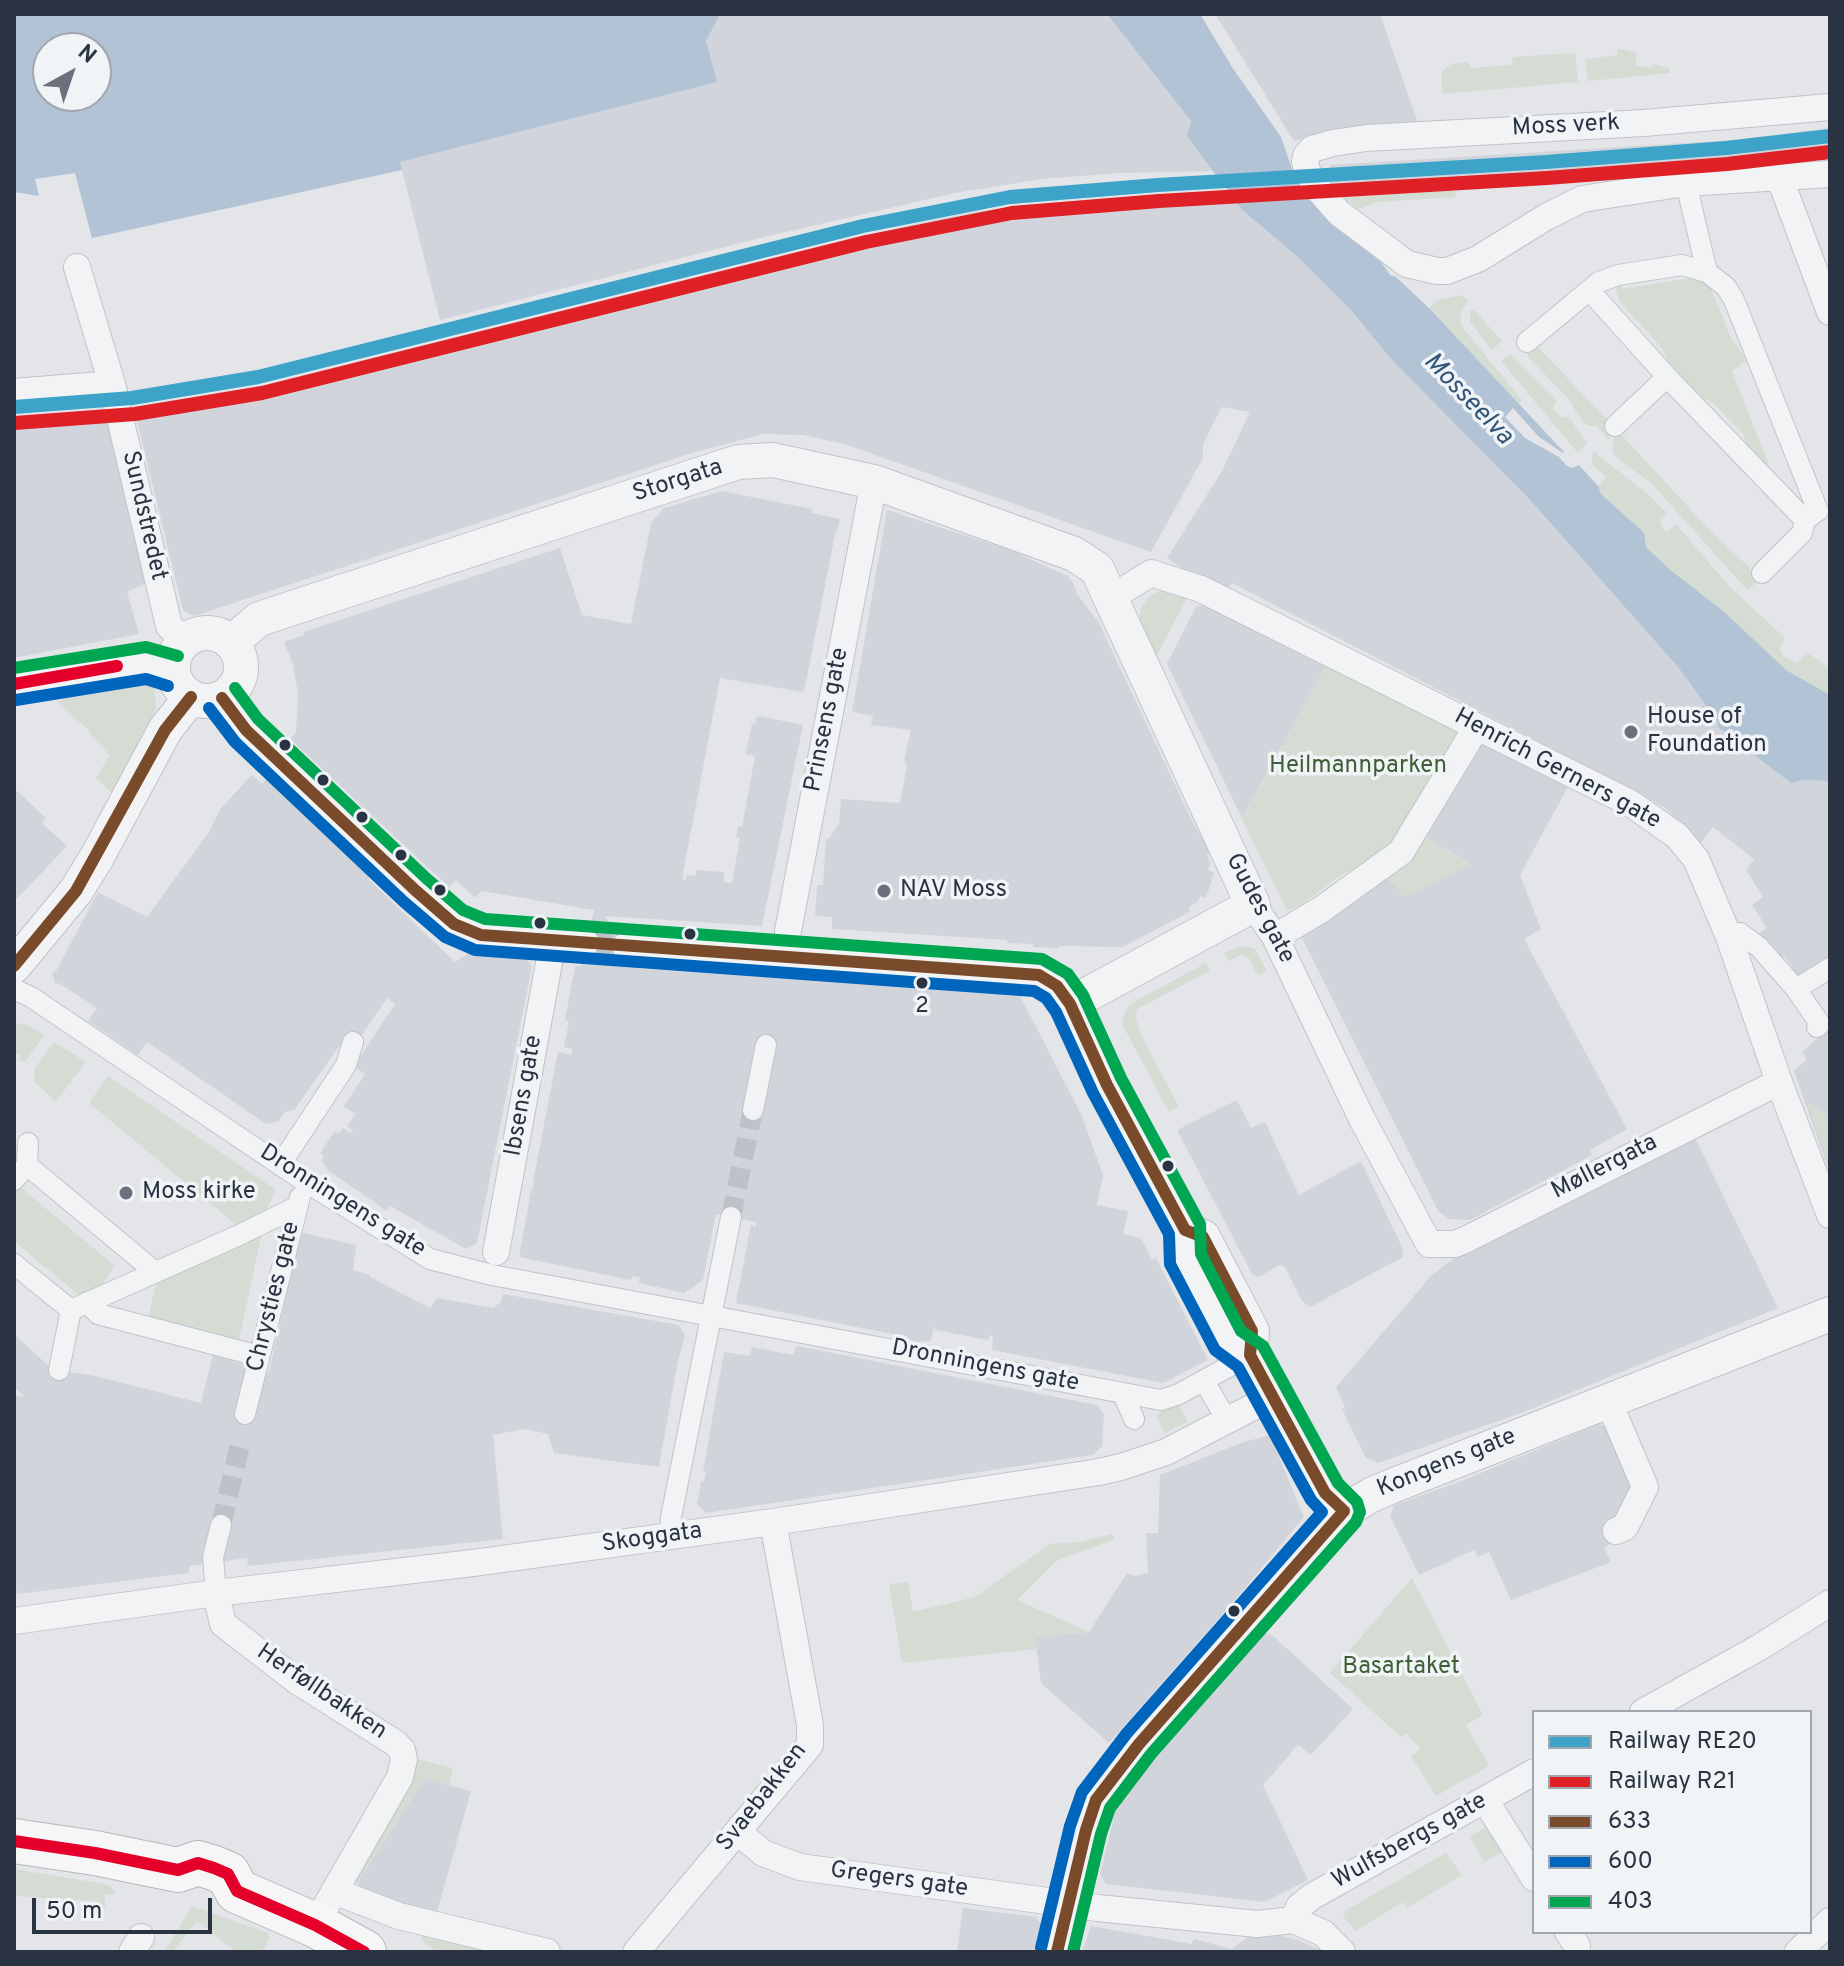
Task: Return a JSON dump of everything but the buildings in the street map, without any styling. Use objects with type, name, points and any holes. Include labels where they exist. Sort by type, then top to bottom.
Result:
[{"type":"highway","points":[[14,1841],[178,1870],[190,1888],[219,1897],[237,1891],[325,1908],[364,1952]]},
{"type":"street","name":"Moss verk","points":[[1686,183],[1582,199],[1566,205],[1478,259],[1447,271],[1412,266],[1339,213],[1307,171],[1306,156],[1312,149],[1366,138],[1644,123],[1830,107]]},
{"type":"street","points":[[1707,272],[1686,183],[1830,174]]},
{"type":"street","points":[[1780,179],[1830,312]]},
{"type":"street","points":[[1527,342],[1599,282],[1618,275],[1682,265],[1707,272],[1726,287],[1734,300],[1818,512]]},
{"type":"street","name":"Sundstredet","points":[[77,267],[112,384],[169,626],[193,677],[454,924],[481,935],[586,943]]},
{"type":"street","points":[[1589,290],[1667,377],[1818,512]]},
{"type":"street","points":[[1615,426],[1667,377]]},
{"type":"street","points":[[14,392],[112,384]]},
{"type":"street","name":"Storgata","points":[[231,643],[259,619],[738,462],[773,460],[874,482],[1074,554],[1104,584]]},
{"type":"street","name":"Prinsens gate","points":[[782,957],[874,482]]},
{"type":"street","points":[[1762,573],[1802,533],[1818,512]]},
{"type":"street","name":"Henrich Gerners gate","points":[[1104,584],[1151,573],[1201,589],[1630,803],[1660,822],[1687,846],[1705,879],[1830,1215]]},
{"type":"street","name":"Gudes gate","points":[[1104,584],[1253,905],[1275,937],[1362,1119],[1429,1244]]},
{"type":"street","points":[[14,684],[147,663],[193,677],[233,690],[241,670],[240,660],[231,643],[219,635],[208,633],[193,677],[97,857],[76,891],[14,966]]},
{"type":"street","points":[[1275,937],[1322,909],[1401,852],[1476,728]]},
{"type":"street","points":[[1070,1004],[1253,905]]},
{"type":"street","points":[[1740,933],[1759,947],[1796,989],[1820,1024],[1817,1027]]},
{"type":"street","name":"Ibsens gate","points":[[494,1264],[553,941]]},
{"type":"street","points":[[625,946],[1039,975],[1057,986],[1070,1004],[1107,1085],[1185,1230],[1203,1237],[1210,1250],[1252,1331],[1250,1355],[1325,1493],[1344,1511]]},
{"type":"street","points":[[1796,989],[1830,968]]},
{"type":"street","name":"Dronningens gate","points":[[14,989],[31,997],[304,1181],[430,1259],[494,1264],[711,1314],[1161,1400],[1179,1394],[1250,1355]]},
{"type":"street","points":[[280,1165],[346,1065],[353,1042]]},
{"type":"street","points":[[753,1110],[766,1045]]},
{"type":"street","name":"Møllergata","points":[[1429,1244],[1455,1244],[1467,1239],[1779,1082]]},
{"type":"street","points":[[28,1143],[20,1173],[154,1271]]},
{"type":"street","name":"Chrysties gate","points":[[245,1414],[304,1181]]},
{"type":"street","points":[[59,1370],[79,1306],[298,1206]]},
{"type":"street","points":[[670,1536],[671,1517],[731,1217]]},
{"type":"street","points":[[14,1264],[79,1306],[98,1314],[259,1356]]},
{"type":"street","name":"Kongens gate","points":[[1057,1952],[1096,1800],[1110,1779],[1344,1511],[1371,1495],[1830,1314]]},
{"type":"street","points":[[1204,1381],[1221,1410]]},
{"type":"street","points":[[1123,1394],[1134,1419]]},
{"type":"street","name":"Skoggata","points":[[14,1621],[773,1522],[1121,1467],[1166,1452],[1274,1396]]},
{"type":"street","points":[[1608,1400],[1645,1487],[1625,1527],[1616,1531]]},
{"type":"street","name":"Svaebakken","points":[[636,1952],[810,1745],[810,1725],[773,1522]]},
{"type":"street","points":[[216,1593],[213,1557],[221,1525]]},
{"type":"street","name":"Herføllbakken","points":[[216,1593],[223,1624],[297,1681],[402,1750],[404,1759],[400,1777],[325,1908]]},
{"type":"street","points":[[1647,1710],[1760,1647],[1829,1604]]},
{"type":"street","name":"Wulfsbergs gate","points":[[1293,1920],[1299,1907],[1311,1897],[1532,1773]]},
{"type":"street","points":[[1485,1800],[1532,1875]]},
{"type":"street","name":"Gregers gate","points":[[738,1832],[763,1853],[800,1867],[1070,1904]]},
{"type":"street","points":[[1070,1904],[1225,1923],[1257,1924],[1293,1920],[1323,1933],[1342,1952]]},
{"type":"street","points":[[325,1908],[399,1916],[547,1952]]},
{"type":"street","points":[[1798,1952],[1830,1921]]},
{"type":"shaded area","points":[[720,14],[1107,14],[1191,121],[1187,136],[1216,171],[1119,173],[1042,179],[955,193],[756,239],[440,320],[400,162],[716,82],[706,41]]},
{"type":"shaded area","points":[[1215,14],[1380,14],[1418,123],[1331,130],[1294,141]]},
{"type":"shaded area","points":[[1830,128],[1830,148],[1737,160],[1736,164],[1723,165],[1722,162],[1558,172],[1557,176],[1543,175],[1542,172],[1332,185],[1330,165],[1733,140]]},
{"type":"shaded area","points":[[1230,190],[1242,210],[1299,258],[1350,309],[1392,360],[1530,500],[1678,667],[1717,721],[1718,727],[1803,780],[1830,781],[1830,958],[1799,978],[1785,956],[1776,961],[1758,934],[1767,928],[1752,905],[1763,897],[1746,870],[1754,859],[1713,827],[1701,843],[1665,808],[1651,800],[1232,583],[1226,591],[1167,558],[1222,471],[1250,412],[1222,407],[1203,444],[1203,458],[1151,552],[844,444],[803,435],[763,434],[695,452],[194,616],[183,610],[136,417],[359,367],[359,361],[915,224],[981,211],[1063,202]]},
{"type":"shaded area","points":[[109,412],[148,582],[127,592],[139,634],[14,658],[14,418]]},
{"type":"shaded area","points":[[722,491],[812,509],[812,513],[840,519],[804,692],[720,678],[682,879],[686,880],[687,875],[696,876],[696,870],[724,872],[724,882],[732,883],[740,838],[736,837],[738,827],[742,827],[755,756],[746,754],[752,723],[756,724],[755,718],[759,716],[803,725],[762,926],[605,916],[640,969],[1018,992],[1081,1114],[1103,1175],[1097,1205],[1128,1211],[1123,1234],[1141,1238],[1152,1260],[1156,1258],[1208,1360],[1163,1383],[992,1350],[993,1336],[990,1335],[988,1340],[936,1330],[934,1326],[931,1341],[916,1342],[902,1336],[736,1303],[751,1224],[755,1228],[756,1222],[716,1214],[703,1280],[684,1293],[639,1283],[640,1277],[632,1276],[631,1280],[519,1257],[558,1052],[571,1055],[573,1049],[564,1047],[569,1022],[565,1020],[575,966],[582,966],[594,910],[481,891],[475,898],[456,880],[449,887],[290,739],[296,732],[298,694],[293,664],[284,642],[304,635],[303,632],[560,548],[582,615],[631,624],[651,523],[664,508]]},
{"type":"shaded area","points":[[887,510],[1010,550],[1068,576],[1073,582],[1077,594],[1099,623],[1210,853],[1207,855],[1211,864],[1208,870],[1214,873],[1206,898],[1200,896],[1198,902],[1189,907],[1191,911],[1123,947],[1058,948],[1007,943],[1007,940],[832,929],[832,917],[815,916],[817,885],[823,885],[826,839],[839,823],[841,799],[900,803],[907,766],[904,761],[911,730],[871,725],[873,716],[852,712]]},
{"type":"shaded area","points":[[1206,603],[1327,664],[1242,818],[1167,664],[1196,607]]},
{"type":"shaded area","points":[[1475,738],[1569,785],[1520,875],[1541,929],[1524,939],[1627,1129],[1590,1150],[1592,1155],[1470,1220],[1449,1219],[1438,1211],[1299,932],[1343,910],[1385,876],[1469,863],[1419,833]]},
{"type":"shaded area","points":[[252,775],[262,784],[268,777],[371,875],[368,879],[455,962],[469,953],[524,956],[532,966],[477,1243],[466,1249],[390,1206],[387,1211],[329,1171],[321,1161],[324,1156],[322,1150],[335,1131],[339,1134],[343,1128],[351,1133],[353,1130],[347,1126],[355,1114],[344,1106],[365,1074],[354,1066],[395,1004],[387,998],[356,1044],[345,1038],[294,1110],[284,1112],[279,1121],[266,1124],[147,1042],[138,1055],[88,1021],[97,1008],[59,983],[55,984],[52,972],[56,971],[98,892],[147,917],[209,832],[220,809]]},
{"type":"shaded area","points":[[17,791],[46,818],[42,823],[67,846],[14,902],[14,794]]},
{"type":"shaded area","points":[[1830,1027],[1830,1173],[1794,1071],[1807,1059],[1802,1052]]},
{"type":"shaded area","points":[[1237,1100],[1251,1128],[1265,1122],[1299,1195],[1361,1161],[1402,1247],[1403,1257],[1310,1307],[1302,1301],[1285,1267],[1280,1265],[1258,1277],[1252,1274],[1177,1130]]},
{"type":"shaded area","points":[[1695,1138],[1778,1308],[1521,1413],[1378,1463],[1366,1458],[1342,1409],[1345,1408],[1336,1387],[1431,1276],[1454,1258]]},
{"type":"shaded area","points":[[303,1233],[356,1245],[353,1270],[370,1275],[430,1308],[437,1298],[493,1308],[501,1302],[503,1294],[679,1325],[685,1335],[659,1467],[554,1453],[548,1434],[525,1429],[493,1435],[503,1539],[248,1566],[247,1558],[190,1566],[188,1573],[17,1594],[14,1572],[14,1395],[25,1397],[14,1387],[14,1334],[52,1369],[95,1376],[201,1403],[213,1355],[269,1372],[300,1235]]},
{"type":"shaded area","points":[[797,1346],[1097,1405],[1104,1415],[1102,1446],[1093,1455],[706,1513],[697,1504],[706,1472],[703,1471],[724,1352],[750,1356],[752,1347],[793,1355]]},
{"type":"shaded area","points":[[1599,1424],[1613,1430],[1636,1486],[1620,1540],[1604,1547],[1611,1562],[1511,1600],[1489,1552],[1478,1557],[1474,1550],[1419,1575],[1390,1516],[1394,1505],[1459,1482]]},
{"type":"shaded area","points":[[1270,1435],[1304,1517],[1109,1743],[1041,1683],[1035,1637],[1089,1632],[1127,1573],[1135,1576],[1148,1573],[1146,1533],[1158,1533],[1160,1475]]},
{"type":"shaded area","points":[[1271,1634],[1353,1709],[1311,1755],[1298,1745],[1263,1785],[1308,1880],[1265,1902],[1106,1884],[1100,1874],[1118,1801],[1258,1635]]},
{"type":"shaded area","points":[[425,1779],[471,1791],[437,1912],[368,1895],[357,1883]]},
{"type":"shaded area","points":[[963,1908],[1036,1917],[1043,1928],[1037,1952],[957,1952]]},
{"type":"shaded area","points":[[1091,1926],[1192,1944],[1194,1939],[1232,1949],[1248,1937],[1271,1934],[1295,1939],[1325,1952],[1082,1952]]},
{"type":"green space","points":[[1617,48],[1636,53],[1636,66],[1652,68],[1653,64],[1669,68],[1670,73],[1588,81],[1585,59],[1617,55]]},
{"type":"green space","points":[[1575,53],[1578,82],[1442,94],[1442,72],[1451,64],[1469,62],[1470,68],[1513,65],[1512,57]]},
{"type":"green space","points":[[1453,190],[1457,197],[1377,202],[1359,209],[1344,197]]},
{"type":"green space","points":[[1690,278],[1709,284],[1730,336],[1747,360],[1732,371],[1770,468],[1748,447],[1743,434],[1669,363],[1662,348],[1620,302],[1616,288],[1620,283],[1623,289]]},
{"type":"green space","points":[[1463,295],[1468,301],[1461,311],[1460,324],[1522,400],[1518,404],[1429,308],[1439,300]]},
{"type":"green space","points":[[1473,309],[1502,341],[1492,350],[1470,322],[1470,311]]},
{"type":"green space","points":[[1537,346],[1612,425],[1609,440],[1596,426],[1583,422],[1566,396],[1530,359],[1527,354]]},
{"type":"green space","points":[[1511,354],[1552,395],[1557,402],[1553,407],[1555,411],[1562,418],[1568,416],[1587,443],[1578,453],[1501,361]]},
{"type":"green space","points":[[1616,429],[1705,525],[1760,578],[1748,591],[1653,485],[1614,455],[1612,448]]},
{"type":"green space","points":[[1593,451],[1649,495],[1667,514],[1660,521],[1663,529],[1667,531],[1676,524],[1730,587],[1785,638],[1779,648],[1783,656],[1796,663],[1806,652],[1830,668],[1830,695],[1801,681],[1777,663],[1723,611],[1676,576],[1646,547],[1643,533],[1601,494],[1598,486],[1606,477],[1592,464]]},
{"type":"green space","points":[[1166,589],[1189,594],[1156,657],[1139,621],[1140,614],[1142,606],[1152,594]]},
{"type":"green space","name":"Heilmannparken","points":[[1327,664],[1468,737],[1397,849],[1339,876],[1301,905],[1287,911],[1242,819]]},
{"type":"green space","points":[[139,681],[150,684],[155,690],[156,709],[112,793],[96,778],[110,755],[89,734],[91,732],[57,702],[69,695]]},
{"type":"green space","points":[[1419,833],[1470,864],[1405,897],[1385,876]]},
{"type":"green space","points":[[1243,946],[1255,949],[1267,971],[1258,976],[1249,958],[1242,954],[1229,961],[1224,953]]},
{"type":"green space","points":[[1206,963],[1210,971],[1137,1009],[1135,1016],[1140,1033],[1179,1107],[1169,1112],[1122,1024],[1129,1005]]},
{"type":"green space","points":[[14,1023],[28,1025],[44,1035],[25,1062],[19,1060],[20,1054],[14,1053]]},
{"type":"green space","points":[[54,1042],[86,1062],[56,1101],[34,1079],[35,1068]]},
{"type":"green space","points":[[108,1076],[276,1190],[264,1214],[238,1226],[89,1103]]},
{"type":"green space","points":[[1807,1102],[1826,1114],[1830,1124],[1830,1169]]},
{"type":"green space","points":[[20,1187],[115,1266],[103,1282],[107,1285],[81,1297],[14,1241],[14,1194]]},
{"type":"green space","points":[[262,1232],[239,1340],[148,1318],[157,1280]]},
{"type":"green space","points":[[1179,1405],[1188,1422],[1164,1433],[1157,1416]]},
{"type":"green space","points":[[1112,1534],[1115,1539],[1056,1561],[1017,1600],[1089,1632],[1035,1637],[1036,1649],[902,1663],[889,1584],[908,1582],[913,1612],[975,1597],[1050,1544],[1079,1542]]},
{"type":"green space","name":"Basartaket","points":[[1412,1578],[1483,1715],[1466,1725],[1489,1766],[1436,1796],[1411,1756],[1421,1749],[1407,1734],[1401,1737],[1330,1673]]},
{"type":"green space","points":[[417,1759],[453,1768],[449,1785],[425,1779],[357,1883],[353,1880],[415,1771]]},
{"type":"green space","points":[[1488,1826],[1504,1851],[1484,1862],[1470,1837]]},
{"type":"green space","points":[[1446,1853],[1462,1875],[1407,1908],[1403,1902],[1355,1931],[1343,1916],[1345,1911]]},
{"type":"green space","points":[[14,1869],[110,1885],[116,1895],[105,1894],[105,1909],[94,1901],[14,1896]]},
{"type":"green space","points":[[192,1906],[268,1933],[270,1938],[261,1952],[236,1952],[197,1921],[172,1952],[164,1952]]},
{"type":"green space","points":[[422,1933],[502,1952],[438,1952],[422,1941]]},
{"type":"water","points":[[14,14],[720,14],[706,41],[717,82],[400,162],[402,170],[92,238],[75,173],[35,179],[39,196],[14,192]]},
{"type":"water","name":"Mosseelva","points":[[1107,14],[1200,14],[1232,67],[1281,137],[1295,178],[1322,215],[1381,262],[1390,275],[1429,308],[1564,452],[1559,457],[1567,466],[1572,468],[1579,465],[1598,486],[1601,494],[1644,533],[1646,547],[1669,569],[1723,611],[1786,670],[1830,695],[1830,781],[1791,783],[1718,727],[1717,721],[1678,667],[1530,500],[1392,360],[1350,309],[1299,258],[1242,210],[1187,136],[1191,121]]},
{"type":"pier","points":[[1513,408],[1539,437],[1563,453],[1559,457],[1525,438],[1505,417]]},
{"type":"tunnel","points":[[586,943],[625,946]]},
{"type":"tunnel","points":[[731,1217],[753,1110]]},
{"type":"tunnel","points":[[221,1525],[240,1445]]},
{"type":"rail line","name":"RE20","points":[[14,407],[132,398],[258,377],[863,226],[1010,197],[1546,162],[1726,148],[1830,136]]},
{"type":"rail line","name":"R21","points":[[15,423],[135,414],[262,393],[866,242],[1012,213],[1547,178],[1727,164],[1830,152]]},
{"type":"transit line","name":"403","points":[[14,668],[146,647],[178,656]]},
{"type":"transit line","points":[[14,684],[117,666]]},
{"type":"transit line","name":"600","points":[[16,700],[146,679],[168,686]]},
{"type":"transit line","name":"403","points":[[235,688],[258,719],[426,878],[463,910],[485,919],[1042,959],[1068,974],[1083,995],[1121,1078],[1200,1224],[1201,1254],[1241,1331],[1263,1346],[1338,1483],[1357,1502],[1360,1512],[1356,1522],[1151,1754],[1110,1808],[1073,1952]]},
{"type":"transit line","name":"633","points":[[14,966],[76,891],[165,730],[191,697]]},
{"type":"transit line","name":"633","points":[[222,698],[246,730],[415,890],[454,924],[481,935],[1039,975],[1057,986],[1070,1004],[1107,1085],[1185,1230],[1203,1237],[1252,1331],[1250,1355],[1325,1493],[1344,1511]]},
{"type":"transit line","name":"600","points":[[209,708],[235,742],[404,902],[445,937],[475,950],[1034,991],[1046,998],[1056,1012],[1093,1093],[1169,1234],[1170,1264],[1215,1350],[1238,1367],[1311,1500],[1322,1512],[1127,1733],[1082,1792],[1070,1826],[1041,1948]]},
{"type":"transit line","name":"633","points":[[1057,1952],[1096,1800],[1139,1744],[1344,1511]]},
{"type":"transit line","points":[[14,1841],[178,1870],[198,1863],[214,1868],[228,1874],[237,1891],[315,1925],[364,1952]]},
{"type":"place","name":"House of Foundation","points":[[1631,732]]},
{"type":"place","name":"NAV Moss","points":[[884,891]]},
{"type":"place","name":"2","points":[[922,983]]},
{"type":"place","name":"Moss kirke","points":[[126,1193]]}]
